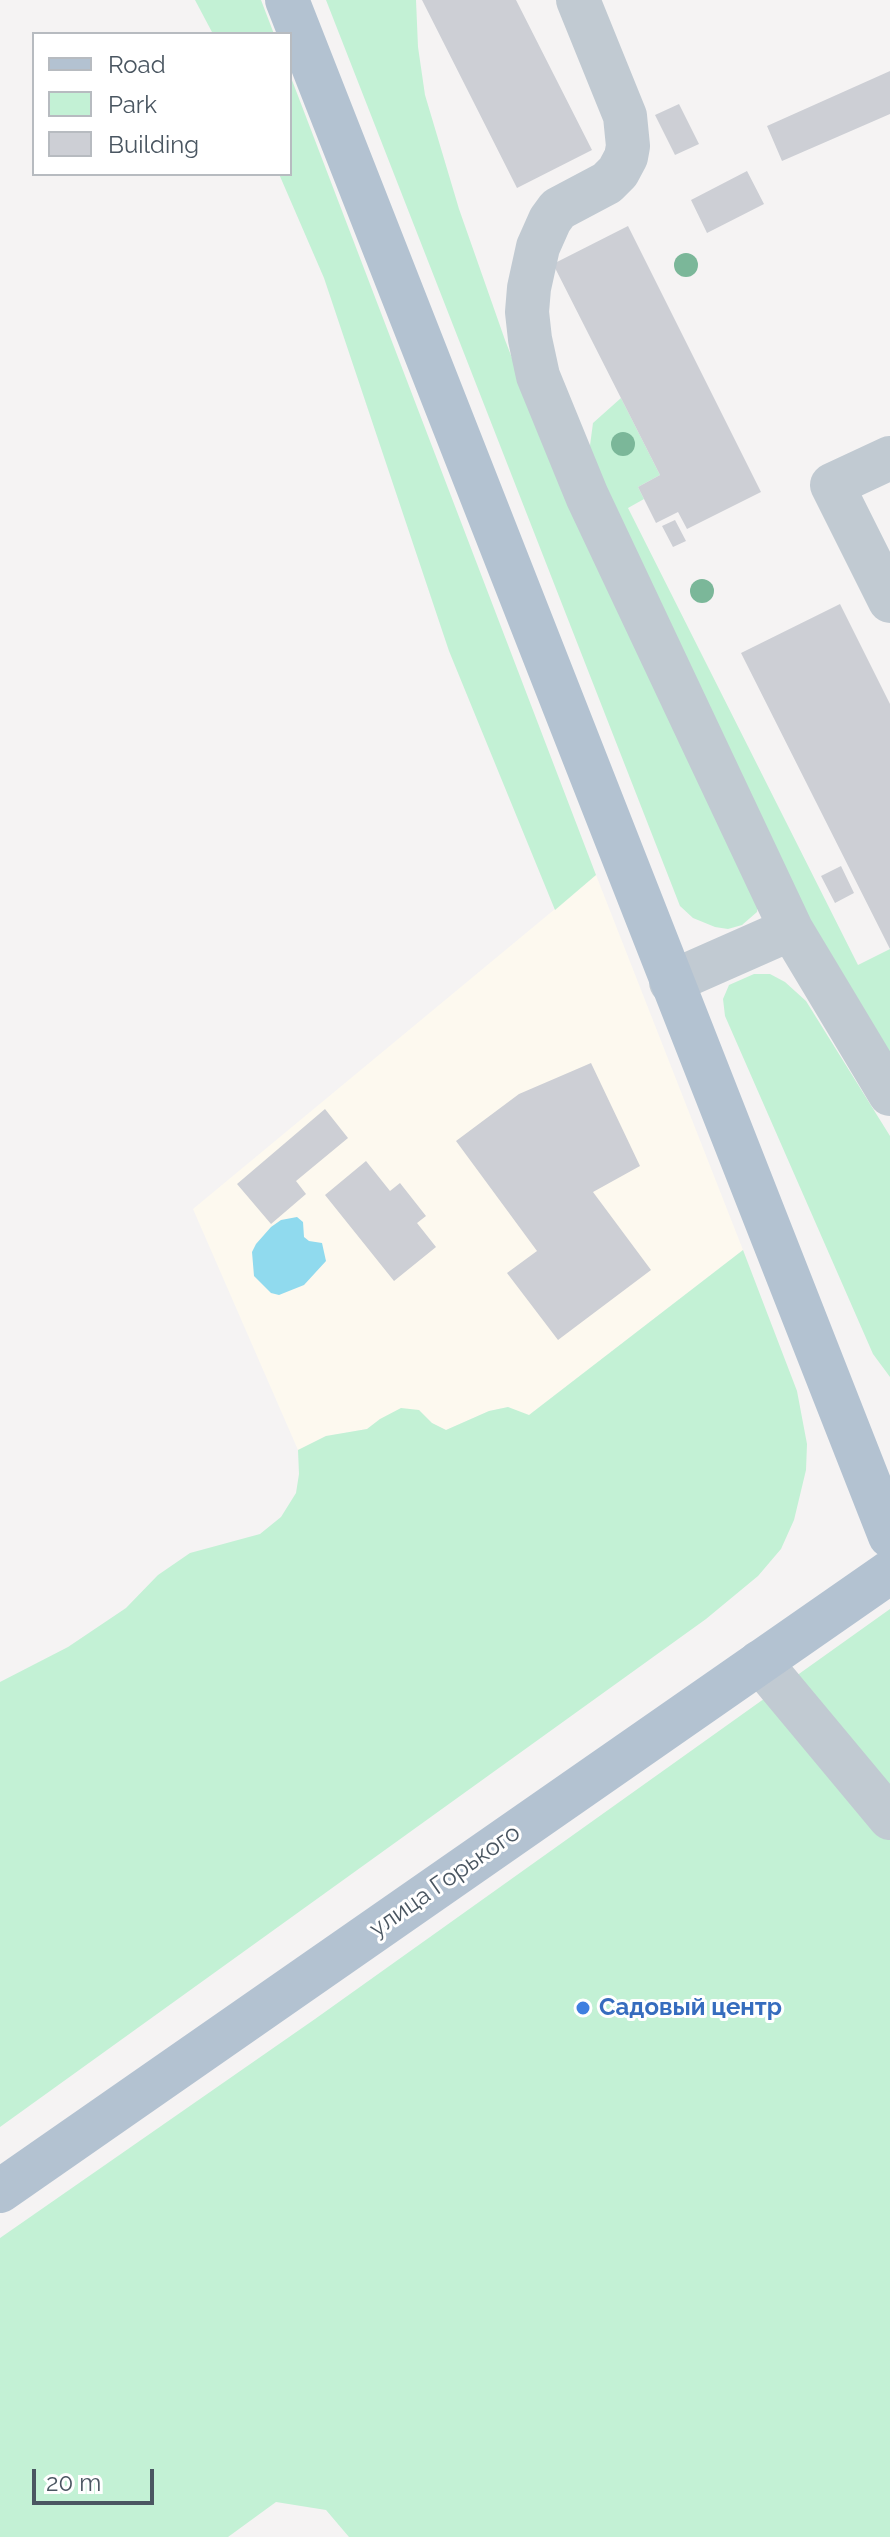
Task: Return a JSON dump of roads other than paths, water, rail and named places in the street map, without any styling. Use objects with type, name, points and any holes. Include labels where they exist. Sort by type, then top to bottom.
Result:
[{"type":"main road","points":[[287,0],[890,1536]]},
{"type":"main road","name":"улица Горького","points":[[0,2191],[890,1572]]},
{"type":"lane","points":[[578,0],[625,116],[628,146],[618,172],[607,183],[568,202],[550,220],[538,247],[527,312],[538,376],[587,496],[791,929],[890,1094]]},
{"type":"lane","points":[[890,458],[832,485],[890,601]]},
{"type":"lane","points":[[671,982],[791,929]]},
{"type":"lane","points":[[760,1662],[890,1818]]},
{"type":"water","points":[[297,1217],[303,1222],[304,1237],[322,1243],[326,1261],[304,1285],[279,1295],[271,1293],[254,1276],[252,1252],[271,1227],[281,1220]]},
{"type":"place","name":"Садовый центр","points":[[583,2008]]}]
